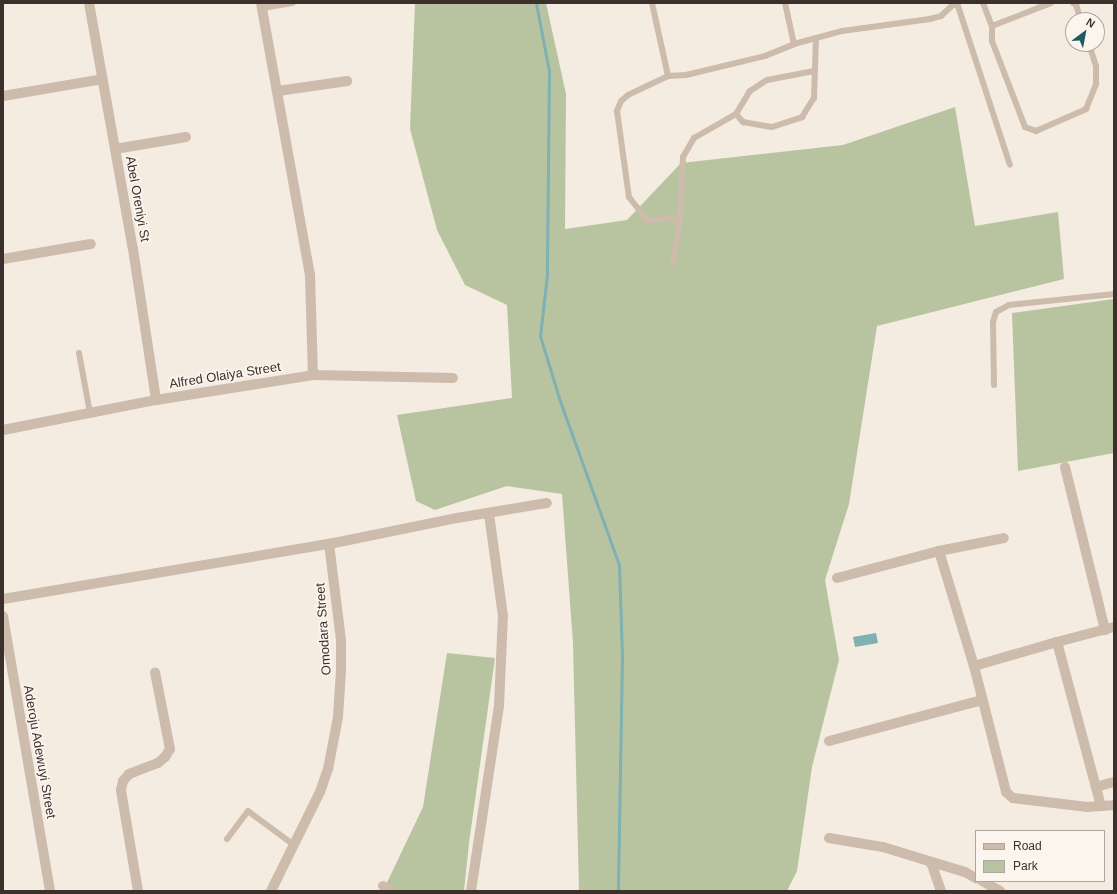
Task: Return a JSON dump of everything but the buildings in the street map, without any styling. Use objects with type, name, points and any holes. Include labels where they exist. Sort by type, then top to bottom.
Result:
[{"type":"street","name":"Abel Oreniyi St","points":[[89,3],[115,149],[156,400]]},
{"type":"street","points":[[262,6],[310,275],[313,375]]},
{"type":"street","points":[[3,96],[103,80]]},
{"type":"street","points":[[278,91],[347,81]]},
{"type":"street","points":[[115,149],[186,137]]},
{"type":"street","points":[[3,259],[91,244]]},
{"type":"street","name":"Alfred Olaiya Street","points":[[3,430],[156,400],[313,375],[453,378]]},
{"type":"street","points":[[974,666],[1057,642],[1110,629],[1065,467]]},
{"type":"street","points":[[3,599],[328,544],[547,503]]},
{"type":"street","points":[[471,891],[500,691],[503,616],[488,514]]},
{"type":"street","points":[[837,578],[939,551],[1004,538]]},
{"type":"street","name":"Omodara Street","points":[[271,891],[320,792],[328,769],[338,717],[341,640],[328,544]]},
{"type":"street","points":[[939,551],[974,666],[1008,795],[1013,798],[1087,807],[1114,805]]},
{"type":"street","name":"Aderoju Adewuyi Street","points":[[3,616],[50,891]]},
{"type":"street","points":[[1057,642],[1101,806]]},
{"type":"street","points":[[138,891],[121,790],[123,781],[129,774],[158,763],[165,757],[170,749],[155,672]]},
{"type":"street","points":[[829,741],[982,700]]},
{"type":"street","points":[[1096,787],[1114,782]]},
{"type":"street","points":[[829,838],[883,847],[965,872],[975,877]]},
{"type":"street","points":[[931,862],[941,891]]},
{"type":"street","points":[[984,882],[1000,891]]},
{"type":"lane","points":[[262,6],[293,3]]},
{"type":"lane","points":[[652,3],[668,76]]},
{"type":"lane","points":[[785,3],[794,44]]},
{"type":"lane","points":[[680,218],[647,220],[629,197],[616,111],[621,101],[628,95],[668,76],[686,75],[765,56],[794,44],[842,31],[930,19],[941,16],[956,3],[1010,165]]},
{"type":"lane","points":[[983,3],[992,26],[992,40],[1025,127],[1036,131],[1086,109],[1096,84],[1096,66],[1092,52]]},
{"type":"lane","points":[[992,26],[1051,3]]},
{"type":"lane","points":[[1073,3],[1076,5],[1078,12]]},
{"type":"lane","points":[[736,114],[743,122],[772,127],[802,117],[814,98],[816,38]]},
{"type":"lane","points":[[673,262],[680,218],[683,157],[694,138],[736,114],[750,91],[767,80],[814,71]]},
{"type":"lane","points":[[994,385],[993,322],[996,312],[1009,305],[1114,294]]},
{"type":"lane","points":[[79,353],[90,413]]},
{"type":"lane","points":[[227,838],[248,812],[294,845]]},
{"type":"green space","points":[[415,3],[546,3],[566,94],[565,229],[627,220],[681,163],[843,145],[955,107],[975,226],[1058,212],[1064,279],[877,326],[849,504],[825,580],[839,660],[812,767],[797,871],[787,891],[579,891],[573,643],[562,494],[507,486],[435,510],[416,501],[397,415],[512,398],[507,305],[465,285],[437,230],[410,129]]},
{"type":"green space","points":[[1114,299],[1114,453],[1018,471],[1012,313]]},
{"type":"green space","points":[[447,653],[495,658],[469,843],[464,891],[383,891],[423,807]]},
{"type":"water","points":[[876,633],[878,643],[855,647],[853,637]]},
{"type":"waterway","points":[[536,3],[549,71],[547,274],[540,336],[560,401],[619,565],[622,656],[618,891]]}]
